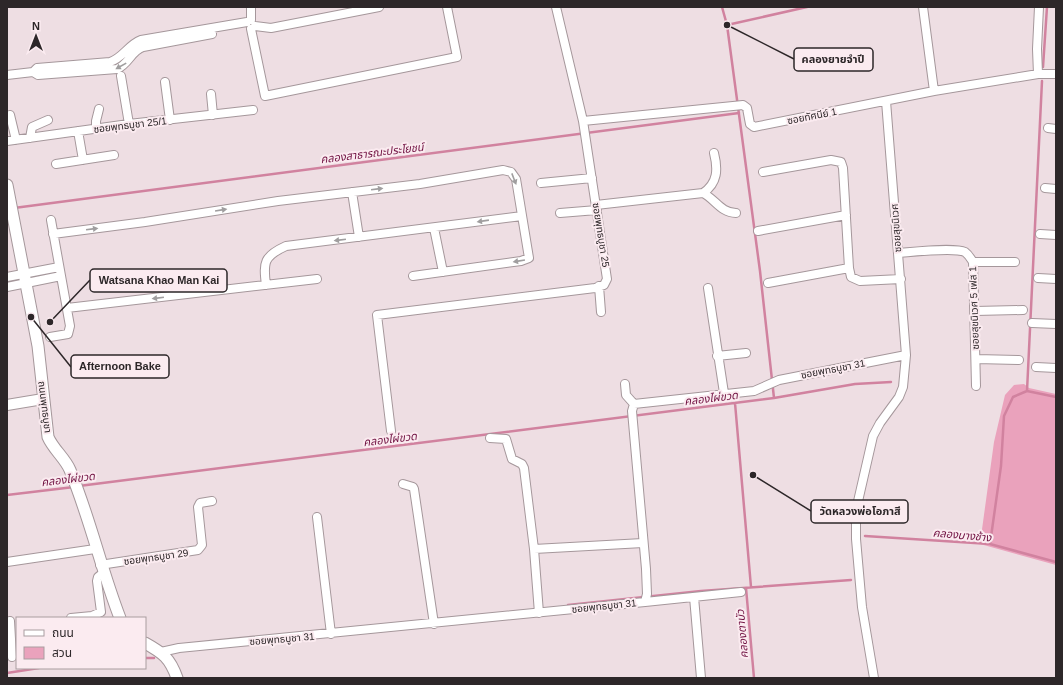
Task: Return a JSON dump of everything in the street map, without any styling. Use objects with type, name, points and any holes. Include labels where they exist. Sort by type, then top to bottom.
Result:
[{"type":"main road","name":"ถนนพุทธบูชา","points":[[7,185],[38,346],[48,437],[55,450],[69,468],[91,528],[102,569],[120,617]]},
{"type":"main road","points":[[146,644],[161,652],[170,660],[177,678]]},
{"type":"street","points":[[252,7],[250,25],[265,96],[457,57],[447,7]]},
{"type":"street","points":[[7,75],[34,72],[37,68],[110,62],[121,57],[134,42],[141,40],[250,25],[271,28],[379,7]]},
{"type":"street","name":"ซอยพุทธบูชา 25","points":[[556,7],[583,121],[607,271],[607,279],[604,285],[599,286]]},
{"type":"street","points":[[923,7],[934,91]]},
{"type":"street","points":[[1038,74],[1036,49],[1039,7]]},
{"type":"street","name":"ซอยทัศนีย์ 1","points":[[583,121],[746,105],[750,124],[754,126],[887,105],[934,91],[1038,74],[1056,74]]},
{"type":"street","points":[[122,76],[129,124]]},
{"type":"street","points":[[165,82],[170,120]]},
{"type":"street","points":[[211,94],[213,115]]},
{"type":"street","name":"ซอยสุขนิเวศ","points":[[874,678],[862,607],[856,539],[856,510],[873,436],[880,423],[899,397],[903,387],[906,355],[887,105]]},
{"type":"street","points":[[96,129],[99,109]]},
{"type":"street","name":"ซอยพุทธบูชา 25/1","points":[[7,141],[129,124],[253,110]]},
{"type":"street","points":[[10,115],[16,140]]},
{"type":"street","points":[[30,138],[32,127],[48,120]]},
{"type":"street","points":[[78,131],[83,160]]},
{"type":"street","points":[[560,214],[703,193],[711,188],[716,174],[717,168],[714,153]]},
{"type":"street","points":[[56,164],[114,155]]},
{"type":"street","points":[[764,172],[838,160],[841,162],[843,168],[849,268],[852,277],[855,280],[901,279]]},
{"type":"street","points":[[53,234],[145,222],[278,201],[420,184],[503,170],[511,172],[516,179],[529,258],[525,260],[413,276]]},
{"type":"street","points":[[541,183],[592,178]]},
{"type":"street","points":[[1045,188],[1056,188]]},
{"type":"street","points":[[352,192],[359,237]]},
{"type":"street","points":[[703,193],[709,196],[726,211],[736,213]]},
{"type":"street","points":[[266,285],[265,263],[267,258],[274,252],[286,246],[522,216]]},
{"type":"street","points":[[758,231],[846,216]]},
{"type":"street","points":[[50,336],[68,334],[70,331],[51,220]]},
{"type":"street","points":[[434,228],[443,272]]},
{"type":"street","points":[[1040,234],[1056,235]]},
{"type":"street","name":"ซอยสุขนิเวศ 5 เฟส 1","points":[[898,253],[960,251],[967,253],[973,262],[976,386]]},
{"type":"street","points":[[973,262],[1015,262]]},
{"type":"street","points":[[7,287],[59,267]]},
{"type":"street","points":[[768,283],[849,268]]},
{"type":"street","points":[[7,277],[25,279],[61,276]]},
{"type":"street","points":[[1038,278],[1056,279]]},
{"type":"street","points":[[67,308],[316,279]]},
{"type":"street","points":[[391,431],[377,315],[599,286],[601,312]]},
{"type":"street","points":[[708,288],[717,356],[724,393]]},
{"type":"street","points":[[975,311],[1023,310]]},
{"type":"street","points":[[1032,323],[1056,324]]},
{"type":"street","points":[[717,356],[746,353]]},
{"type":"street","name":"ซอยพุทธบูชา 31","points":[[161,652],[179,648],[539,613],[646,599],[643,543],[632,420],[633,407],[724,393],[754,391],[779,380],[906,355]]},
{"type":"street","points":[[976,359],[1019,360]]},
{"type":"street","points":[[1036,367],[1056,368]]},
{"type":"street","points":[[626,384],[626,395],[633,407]]},
{"type":"street","points":[[7,405],[43,399]]},
{"type":"street","points":[[490,438],[506,439],[512,459],[522,464],[524,468],[534,549],[539,613]]},
{"type":"street","points":[[403,484],[411,486],[414,489],[434,624]]},
{"type":"street","name":"ซอยพุทธบูชา 29","points":[[102,569],[198,550],[202,545],[198,507],[200,503],[212,501]]},
{"type":"street","points":[[317,516],[331,634]]},
{"type":"street","points":[[534,549],[643,543]]},
{"type":"street","points":[[7,562],[96,549]]},
{"type":"street","points":[[82,617],[92,616],[101,612],[97,581],[102,569]]},
{"type":"street","points":[[646,599],[741,592]]},
{"type":"street","points":[[694,596],[701,678]]},
{"type":"street","points":[[11,621],[12,657]]},
{"type":"green space","points":[[1024,384],[1029,388],[1056,394],[1056,565],[980,544],[994,442],[1005,395],[1014,385]]},
{"type":"waterway","points":[[722,7],[727,25],[760,271],[774,398]]},
{"type":"waterway","points":[[727,25],[807,7]]},
{"type":"waterway","points":[[1043,67],[1047,7]]},
{"type":"waterway","points":[[990,544],[1001,466],[1004,416],[1013,397],[1027,391],[1042,81]]},
{"type":"waterway","name":"คลองสาธารณะประโยชน์","points":[[14,208],[739,113]]},
{"type":"waterway","name":"คลองไผ่ขวด","points":[[79,486],[774,398],[855,384],[891,382]]},
{"type":"waterway","points":[[1027,391],[1056,397]]},
{"type":"waterway","points":[[735,403],[751,587]]},
{"type":"waterway","name":"คลองไผ่ขวด","points":[[7,495],[74,487]]},
{"type":"waterway","name":"คลองบางช้าง","points":[[865,536],[990,544],[1056,562]]},
{"type":"waterway","points":[[568,605],[701,591],[851,580]]},
{"type":"waterway","name":"คลองตาบัว","points":[[746,588],[754,678]]},
{"type":"waterway","points":[[146,658],[154,658]]},
{"type":"waterway","points":[[7,673],[33,669]]},
{"type":"place","name":"คลองยายจำปี","points":[[727,25]]},
{"type":"place","name":"Afternoon Bake","points":[[31,317]]},
{"type":"place","name":"Watsana Khao Man Kai","points":[[50,322]]},
{"type":"place","name":"วัดหลวงพ่อโอภาสี","points":[[753,475]]}]
